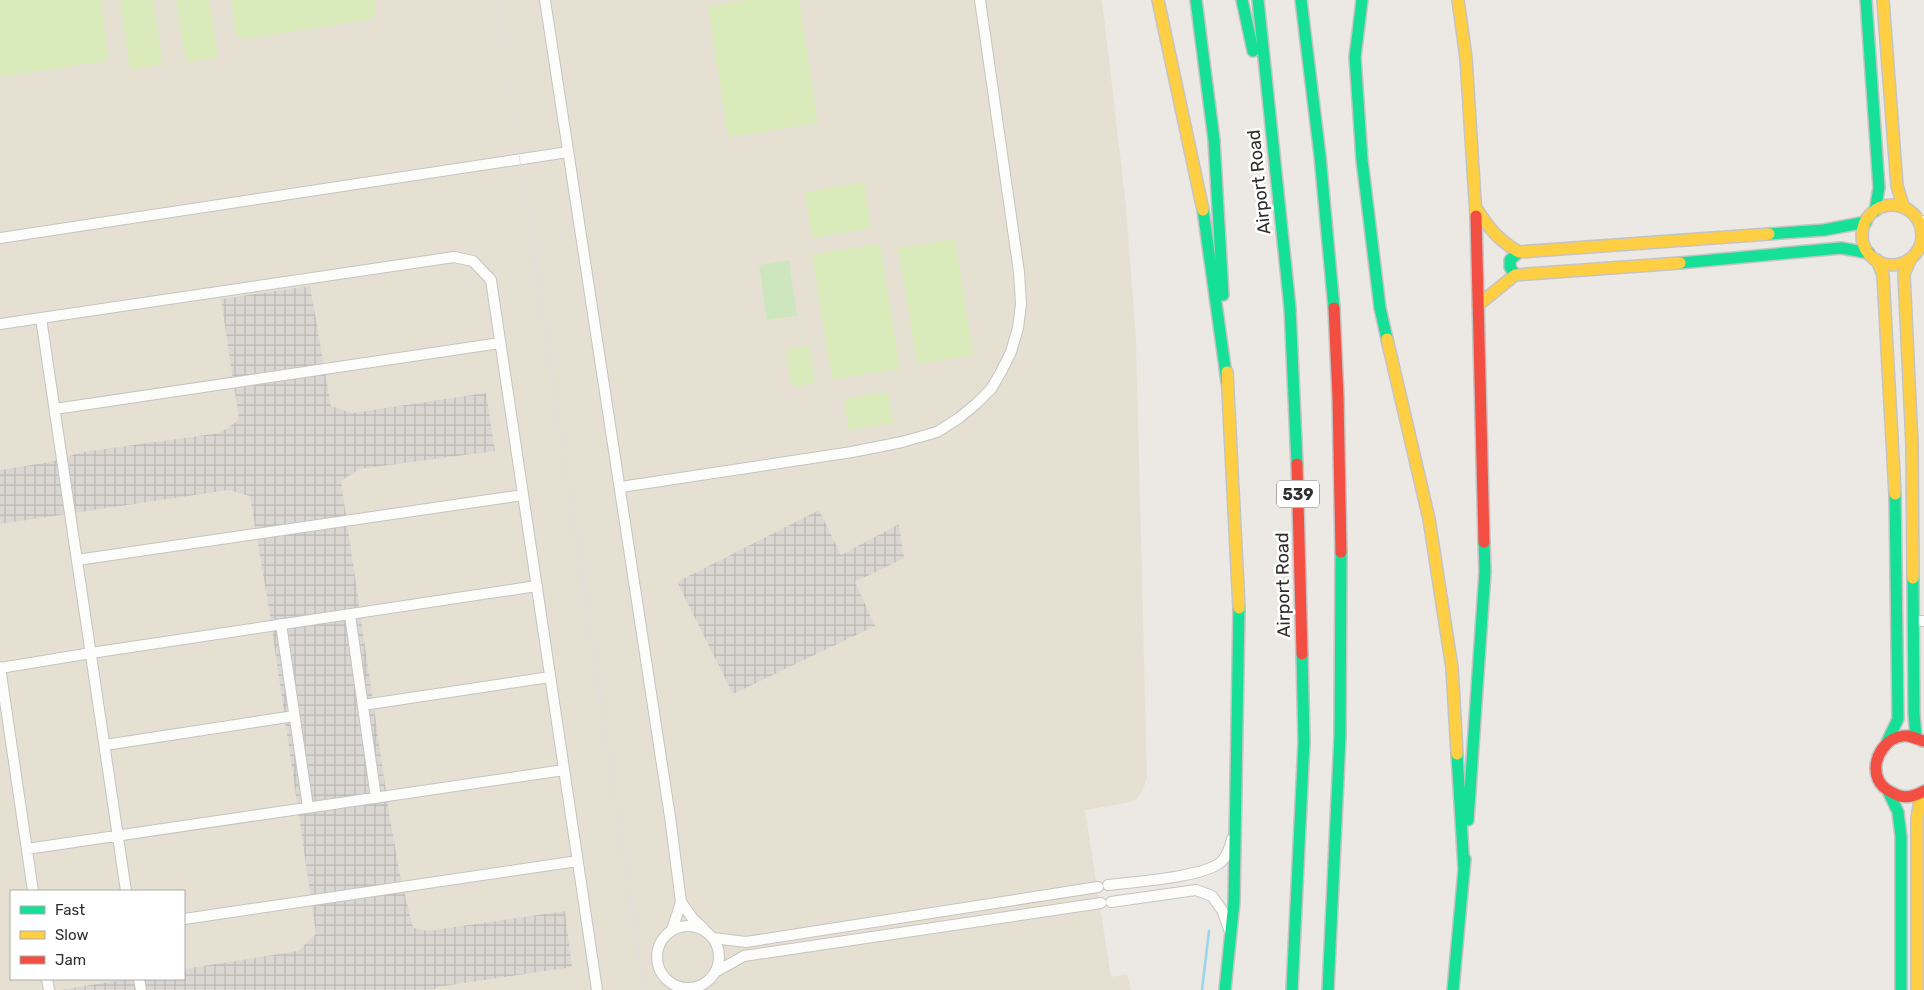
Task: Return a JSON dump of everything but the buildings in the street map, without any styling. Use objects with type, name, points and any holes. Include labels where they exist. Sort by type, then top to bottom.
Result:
[{"type":"main road","points":[[1158,0],[1205,218],[1228,382]]},
{"type":"main road","points":[[1196,0],[1214,140],[1239,611],[1234,902],[1225,990]]},
{"type":"main road","points":[[1242,0],[1272,137]]},
{"type":"main road","name":"Airport Road","points":[[1258,0],[1290,308],[1300,538],[1304,742],[1292,990]]},
{"type":"main road","name":"539","points":[[1302,0],[1317,120],[1334,312],[1340,496],[1341,732],[1336,883],[1328,990]]},
{"type":"main road","points":[[1362,0],[1355,57],[1363,170],[1380,308],[1429,520],[1452,668],[1464,869]]},
{"type":"main road","points":[[1453,990],[1464,869],[1485,572],[1476,208],[1466,58],[1458,0]]},
{"type":"main road","points":[[1866,0],[1879,188],[1875,211]]},
{"type":"main road","points":[[1883,0],[1897,186],[1904,208]]},
{"type":"main road","points":[[1478,305],[1515,275],[1743,258],[1840,248],[1873,256],[1882,263],[1892,265],[1902,263],[1918,251],[1923,241],[1922,221],[1904,208],[1894,205],[1884,206],[1875,211],[1866,222],[1863,231],[1863,241],[1873,256],[1883,275],[1896,521],[1898,719],[1887,742],[1877,754],[1875,770],[1898,812],[1901,837],[1901,990]]},
{"type":"main road","points":[[1476,208],[1493,235],[1506,246],[1519,252],[1824,230],[1866,222]]},
{"type":"main road","points":[[1515,275],[1510,268],[1510,260],[1519,252]]},
{"type":"main road","points":[[1887,742],[1896,737],[1906,736],[1920,739],[1914,714],[1919,621],[1904,274],[1911,258]]},
{"type":"main road","points":[[1888,791],[1903,797],[1922,792],[1917,819],[1917,990]]},
{"type":"street","points":[[545,0],[670,817],[681,902],[672,930]]},
{"type":"street","points":[[621,487],[852,452],[902,442],[937,432],[959,418],[991,389],[1011,352],[1018,328],[1021,304],[1020,272],[980,0]]},
{"type":"street","points":[[0,238],[568,152]]},
{"type":"street","points":[[0,324],[454,257],[473,261],[490,280],[597,990]]},
{"type":"street","points":[[41,318],[126,890]]},
{"type":"street","points":[[54,409],[500,343]]},
{"type":"street","points":[[77,560],[523,495]]},
{"type":"street","points":[[33,890],[0,668],[537,586]]},
{"type":"street","points":[[350,614],[376,798]]},
{"type":"street","points":[[281,624],[308,808]]},
{"type":"street","points":[[363,705],[550,677]]},
{"type":"street","points":[[104,745],[294,716]]},
{"type":"street","points":[[27,850],[564,770]]},
{"type":"street","points":[[1231,933],[1222,910],[1212,896],[1196,890],[744,956],[695,988],[676,988],[662,974],[658,965],[657,955],[659,945],[664,937],[672,930],[680,927],[689,926],[710,935],[746,942],[1206,871],[1222,862],[1229,851],[1236,824]]},
{"type":"street","points":[[185,919],[578,861]]},
{"type":"street","points":[[1124,883],[1121,894],[1125,900]]},
{"type":"street","points":[[681,902],[693,919],[710,935],[720,954],[713,975],[705,990]]},
{"type":"shaded area","points":[[0,0],[1102,0],[1126,206],[1136,340],[1147,777],[1143,790],[1136,799],[1127,803],[1085,810],[1111,977],[1127,974],[1131,990],[0,990]]},
{"type":"shaded area","points":[[310,286],[331,406],[352,413],[486,393],[495,451],[359,469],[341,481],[389,812],[400,875],[413,928],[428,931],[565,911],[572,967],[437,987],[434,990],[61,990],[121,980],[185,980],[185,969],[298,951],[316,934],[269,609],[250,496],[228,490],[0,524],[0,470],[50,462],[83,452],[220,433],[239,420],[221,299]]},
{"type":"shaded area","points":[[819,510],[841,555],[899,524],[904,558],[855,582],[875,626],[733,694],[677,582]]},
{"type":"green space","points":[[0,0],[101,0],[108,58],[104,61],[0,77]]},
{"type":"green space","points":[[120,0],[153,0],[163,65],[130,70]]},
{"type":"green space","points":[[176,0],[209,0],[218,57],[186,62]]},
{"type":"green space","points":[[231,0],[375,0],[376,12],[370,19],[242,39],[236,35]]},
{"type":"green space","points":[[748,0],[799,0],[818,123],[728,137],[708,6]]},
{"type":"green space","points":[[864,182],[871,228],[812,238],[805,192]]},
{"type":"green space","points":[[955,239],[973,355],[917,364],[898,248]]},
{"type":"green space","points":[[880,244],[900,369],[832,379],[812,254]]},
{"type":"green space","points":[[789,260],[797,316],[767,320],[759,265]]},
{"type":"green space","points":[[809,345],[815,383],[792,387],[786,349]]},
{"type":"green space","points":[[888,392],[893,423],[848,430],[844,399]]},
{"type":"waterway","points":[[1202,990],[1209,931]]},
{"type":"tram line","points":[[496,0],[644,990]]},
{"type":"traffic: fast","points":[[1196,0],[1214,140],[1223,295]]},
{"type":"traffic: fast","points":[[1242,0],[1253,51]]},
{"type":"traffic: fast","points":[[1258,0],[1290,308],[1297,464]]},
{"type":"traffic: fast","points":[[1301,0],[1320,156],[1334,308]]},
{"type":"traffic: fast","points":[[1362,0],[1355,57],[1362,160],[1380,308],[1387,339]]},
{"type":"traffic: fast","points":[[1866,0],[1879,188],[1875,211]]},
{"type":"traffic: fast","points":[[1203,210],[1227,382]]},
{"type":"traffic: fast","points":[[1769,234],[1824,230],[1866,222]]},
{"type":"traffic: fast","points":[[1680,263],[1841,248],[1869,253]]},
{"type":"traffic: fast","points":[[1515,275],[1510,267],[1510,260],[1519,252]]},
{"type":"traffic: fast","points":[[1887,742],[1898,719],[1895,494]]},
{"type":"traffic: fast","points":[[1468,820],[1485,572],[1484,542]]},
{"type":"traffic: fast","points":[[1328,990],[1340,736],[1341,552]]},
{"type":"traffic: fast","points":[[1913,578],[1914,714],[1916,737]]},
{"type":"traffic: fast","points":[[1225,990],[1234,902],[1239,608]]},
{"type":"traffic: fast","points":[[1292,990],[1304,742],[1302,654]]},
{"type":"traffic: fast","points":[[1457,754],[1464,869]]},
{"type":"traffic: fast","points":[[1888,791],[1898,812],[1901,837],[1901,990]]},
{"type":"traffic: fast","points":[[1453,990],[1465,859]]},
{"type":"traffic: slow","points":[[1158,0],[1203,210]]},
{"type":"traffic: slow","points":[[1458,0],[1466,58],[1476,216]]},
{"type":"traffic: slow","points":[[1883,0],[1897,186],[1904,208]]},
{"type":"traffic: slow","points":[[1892,205],[1908,210],[1913,214],[1917,219],[1922,235],[1917,251],[1913,256],[1908,260],[1892,265],[1876,260],[1871,256],[1867,251],[1862,235],[1867,219],[1871,214],[1876,210],[1892,205]]},
{"type":"traffic: slow","points":[[1476,208],[1495,233],[1519,252],[1769,234]]},
{"type":"traffic: slow","points":[[1911,258],[1904,274],[1912,445],[1913,578]]},
{"type":"traffic: slow","points":[[1877,260],[1883,275],[1895,494]]},
{"type":"traffic: slow","points":[[1478,305],[1515,275],[1680,263]]},
{"type":"traffic: slow","points":[[1387,339],[1429,519],[1452,668],[1457,754]]},
{"type":"traffic: slow","points":[[1227,372],[1239,608]]},
{"type":"traffic: slow","points":[[1917,990],[1917,819],[1921,793]]},
{"type":"traffic: jam","points":[[1476,216],[1484,542]]},
{"type":"traffic: jam","points":[[1334,308],[1341,552]]},
{"type":"traffic: jam","points":[[1297,464],[1302,654]]},
{"type":"traffic: jam","points":[[1923,741],[1908,736],[1900,736],[1893,739],[1887,743],[1878,756],[1876,771],[1879,782],[1890,792],[1898,796],[1910,796],[1924,791]]}]
